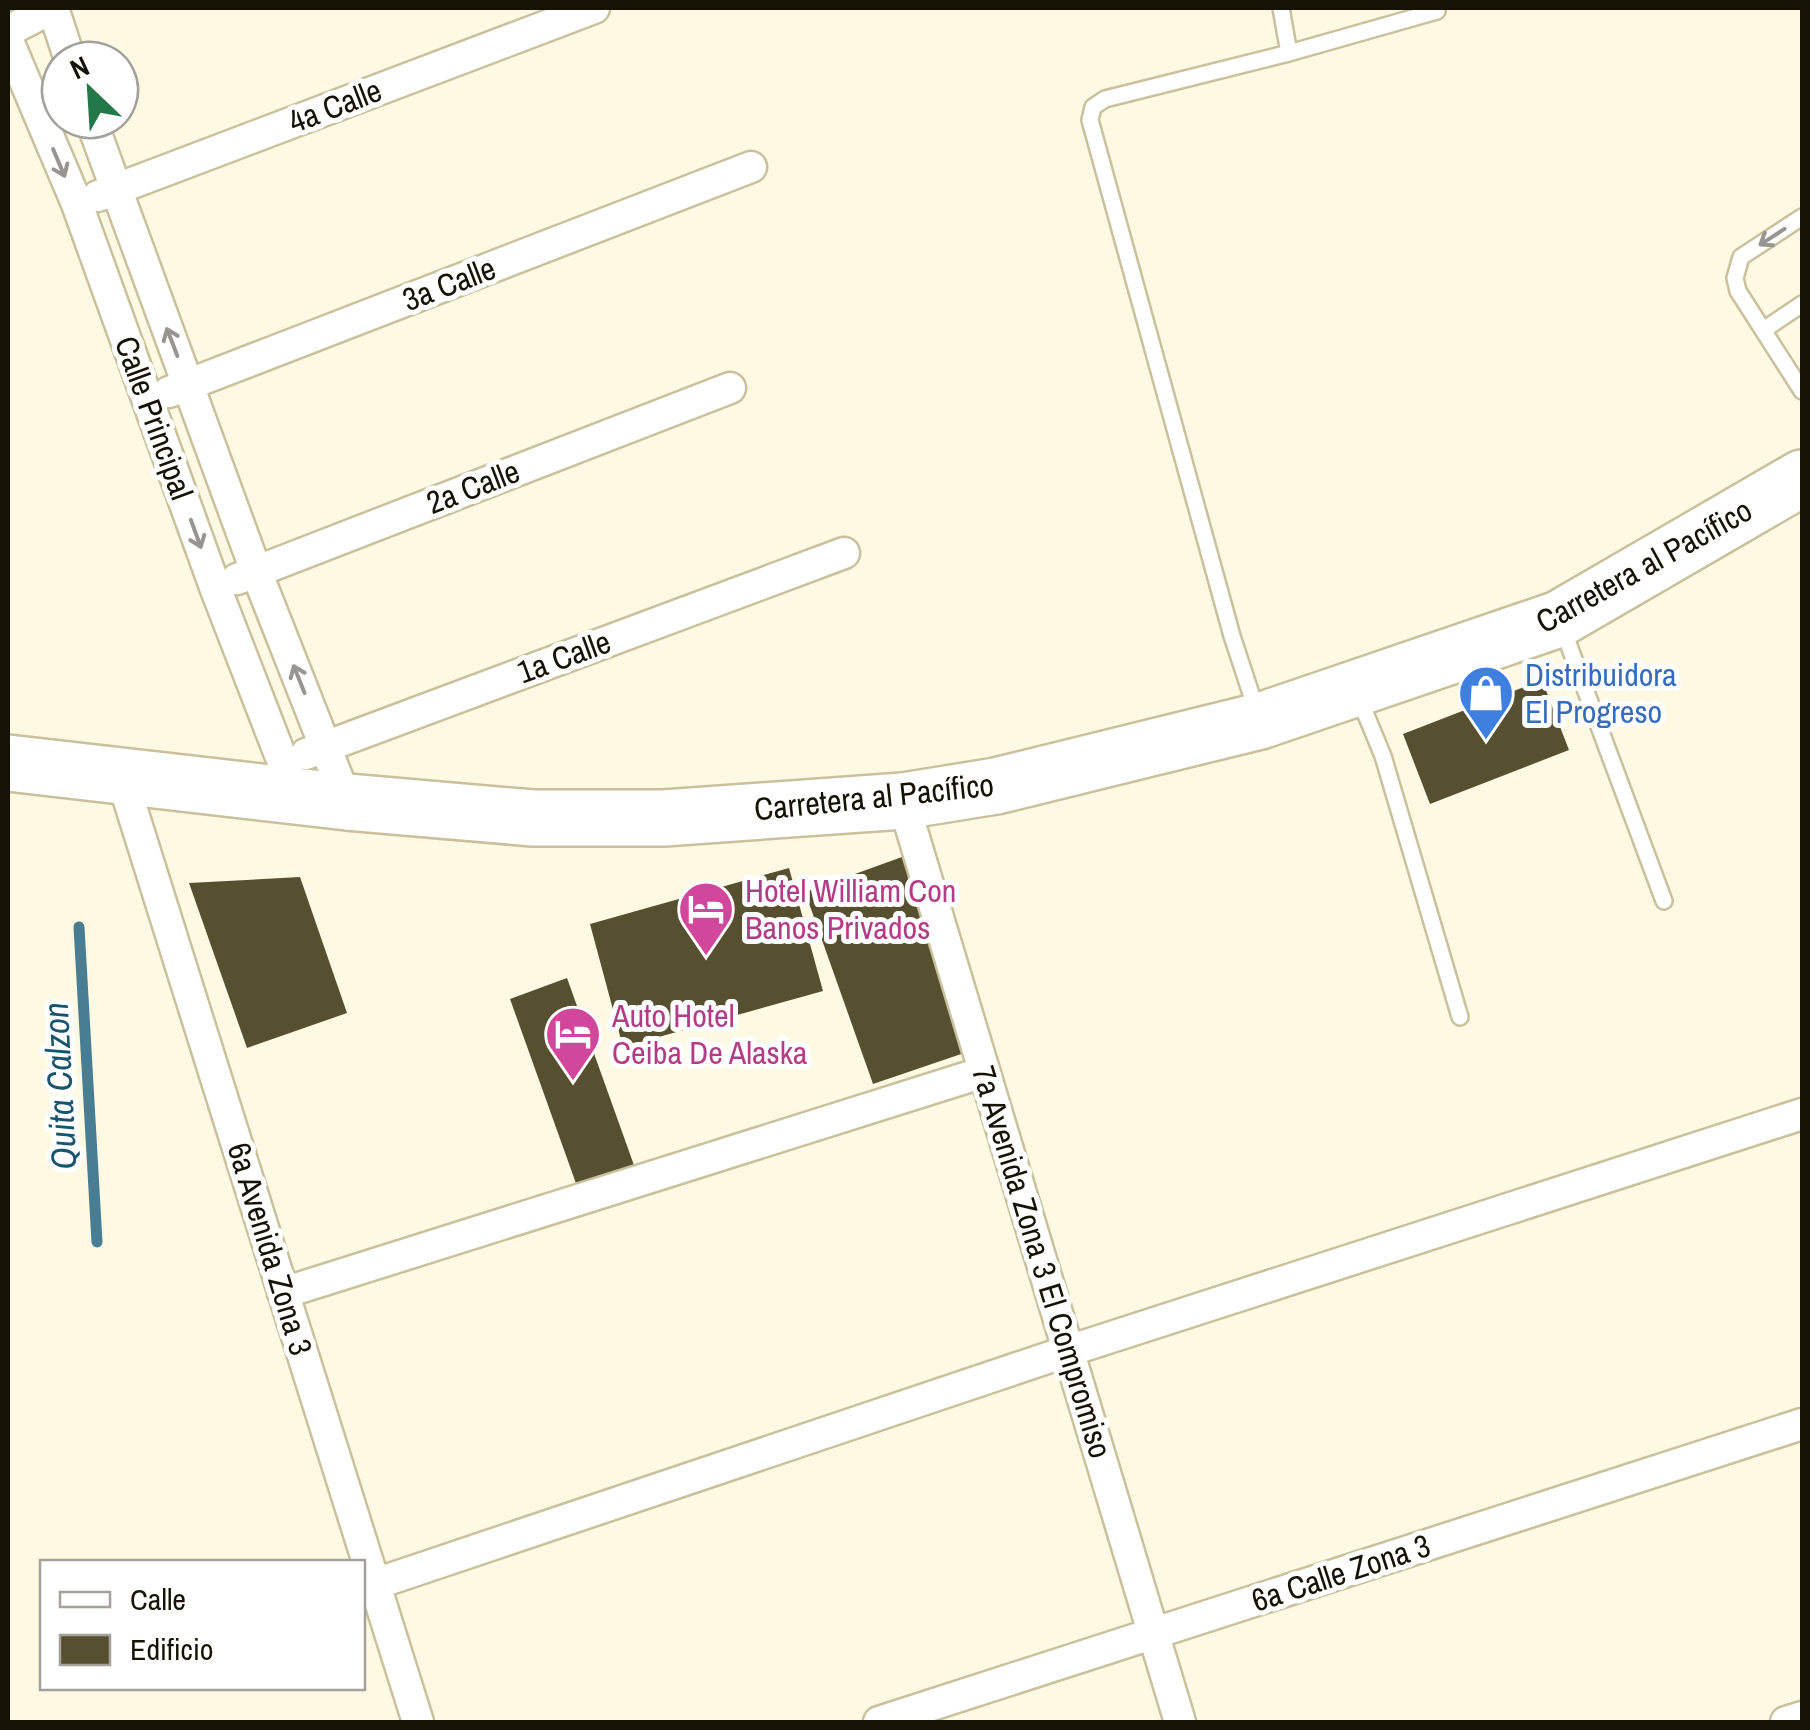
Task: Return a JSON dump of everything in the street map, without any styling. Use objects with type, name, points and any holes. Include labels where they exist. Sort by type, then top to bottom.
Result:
[{"type":"highway","name":"Carretera al Pacífico","points":[[8,763],[309,787],[533,818],[664,818],[903,801],[996,786],[1260,721],[1559,619],[1802,478]]},
{"type":"street","points":[[8,31],[52,8],[63,40]]},
{"type":"street","name":"4a Calle","points":[[77,204],[594,8]]},
{"type":"street","name":"Calle Principal","points":[[8,41],[77,204],[216,587],[309,787]]},
{"type":"street","name":"Calle Principal","points":[[97,140],[256,571],[326,746],[309,787]]},
{"type":"street","name":"3a Calle","points":[[147,400],[751,168]]},
{"type":"street","name":"2a Calle","points":[[216,587],[730,388]]},
{"type":"street","name":"1a Calle","points":[[309,787],[326,746],[844,553]]},
{"type":"street","name":"6a Avenida Zona 3","points":[[121,774],[418,1722]]},
{"type":"street","name":"7a Avenida Zona 3 El Compromiso","points":[[903,801],[1180,1722]]},
{"type":"street","points":[[283,1292],[984,1072]]},
{"type":"street","points":[[375,1584],[1068,1351],[1802,1114]]},
{"type":"street","name":"6a Calle Zona 3","points":[[879,1722],[1802,1424]]},
{"type":"street","points":[[1786,1722],[1802,1717]]},
{"type":"lane","points":[[1281,8],[1289,53]]},
{"type":"lane","points":[[1260,721],[1232,636],[1090,120],[1092,107],[1105,99],[1437,12]]},
{"type":"lane","points":[[1802,217],[1740,257],[1735,278],[1738,291],[1802,390]]},
{"type":"lane","points":[[1765,329],[1802,304]]},
{"type":"lane","points":[[1559,619],[1664,901]]},
{"type":"lane","points":[[1356,690],[1383,756],[1460,1017]]},
{"type":"building","name":"Distribuidora El Progreso","points":[[1542,680],[1569,750],[1430,804],[1403,734]]},
{"type":"building","points":[[902,857],[970,1051],[873,1084],[805,892]]},
{"type":"building","name":"Hotel William Con Banos Privados","points":[[789,868],[823,991],[623,1047],[590,924]]},
{"type":"building","points":[[300,877],[347,1013],[247,1048],[189,883]]},
{"type":"building","name":"Auto Hotel Ceiba De Alaska","points":[[567,978],[635,1168],[578,1189],[510,999]]},
{"type":"waterway","name":"Quita Calzon","points":[[79,927],[97,1242]]},
{"type":"place","name":"Distribuidora El Progreso","points":[[1486,742]]},
{"type":"place","name":"Hotel William Con Banos Privados","points":[[706,958]]},
{"type":"place","name":"Auto Hotel Ceiba De Alaska","points":[[573,1083]]}]
